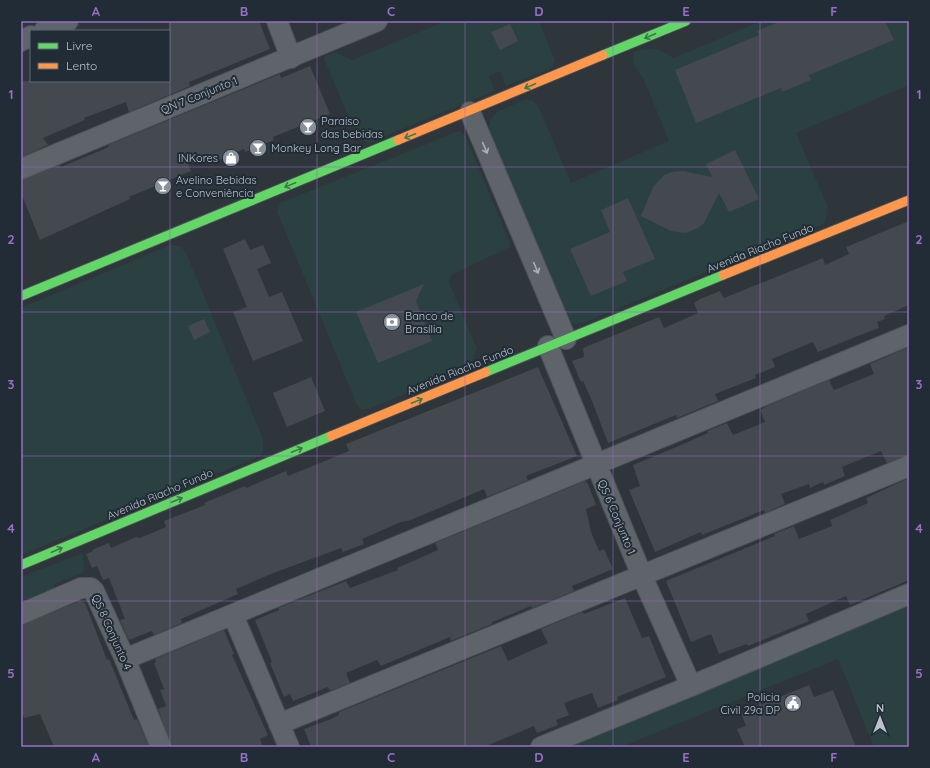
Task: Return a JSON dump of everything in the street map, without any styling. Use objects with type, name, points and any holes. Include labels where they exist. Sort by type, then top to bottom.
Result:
[{"type":"street","points":[[46,30],[68,21]]},
{"type":"street","points":[[277,21],[292,58]]},
{"type":"street","name":"QN 7 Conjunto 1","points":[[21,169],[292,58],[377,21]]},
{"type":"street","points":[[21,296],[470,112],[686,21]]},
{"type":"street","name":"QS 6 Conjunto 1","points":[[470,112],[557,343],[595,465],[691,686]]},
{"type":"street","name":"Avenida Riacho Fundo","points":[[21,565],[557,343],[909,200]]},
{"type":"street","points":[[125,659],[909,335]]},
{"type":"street","points":[[279,724],[909,466]]},
{"type":"street","name":"QS 8 Conjunto 4","points":[[21,614],[81,588],[91,588],[94,591],[125,659],[161,747]]},
{"type":"street","points":[[541,747],[691,686],[909,594]]},
{"type":"street","points":[[233,615],[289,747]]},
{"type":"green space","points":[[446,21],[539,21],[555,60],[552,68],[506,86],[500,71],[489,76],[495,91],[368,143],[358,138],[323,57],[336,52],[352,60]]},
{"type":"green space","points":[[761,21],[909,21],[909,85],[796,133],[828,207],[826,219],[823,224],[583,323],[574,324],[568,320],[490,138],[490,120],[497,112],[526,99],[533,101],[538,106],[571,183],[669,141],[645,82],[634,64],[633,56],[635,51],[656,49],[674,58]]},
{"type":"green space","points":[[459,131],[465,135],[510,243],[508,248],[451,275],[449,282],[477,349],[469,367],[369,409],[361,409],[357,405],[277,211],[280,203]]},
{"type":"green space","points":[[170,245],[180,247],[187,255],[263,439],[263,453],[258,457],[21,555],[21,308]]},
{"type":"green space","points":[[83,553],[84,572],[54,584],[55,595],[21,609],[21,577]]},
{"type":"green space","points":[[909,606],[909,747],[874,747],[838,659],[621,747],[569,747],[824,640]]},
{"type":"building","points":[[169,21],[259,21],[270,49],[189,82],[190,86],[129,112],[126,102],[84,118],[85,120],[43,138],[48,145],[21,157],[21,81],[170,82]]},
{"type":"building","points":[[781,21],[885,21],[894,40],[809,75],[811,80],[782,92],[781,88],[696,123],[675,70],[759,35],[757,31]]},
{"type":"building","points":[[510,24],[518,41],[500,50],[491,32]]},
{"type":"building","points":[[310,66],[330,114],[273,137],[274,140],[245,152],[244,149],[212,163],[188,163],[191,171],[129,197],[130,199],[40,240],[21,193],[21,180],[60,165],[61,167],[109,147],[108,145],[280,74],[281,78]]},
{"type":"building","points":[[735,150],[759,199],[729,212],[719,193],[704,223],[698,228],[686,233],[671,231],[641,216],[653,187],[664,175],[672,172],[683,171],[712,177],[706,164]]},
{"type":"building","points":[[628,198],[655,259],[623,272],[627,281],[591,296],[570,249],[610,232],[601,210]]},
{"type":"building","points":[[909,221],[909,305],[884,316],[885,319],[877,322],[879,328],[818,352],[813,342],[772,359],[775,367],[755,375],[756,378],[715,394],[718,401],[677,418],[676,415],[608,443],[592,401],[583,381],[581,382],[572,361],[584,357],[583,348],[659,317],[664,328],[698,313],[694,303],[700,299],[720,291],[724,298],[823,258],[825,265],[849,254],[846,247]]},
{"type":"building","points":[[245,239],[250,250],[263,245],[271,263],[257,269],[269,297],[282,292],[303,341],[253,361],[233,312],[247,307],[223,249]]},
{"type":"building","name":"Banco de Brasília","points":[[424,284],[416,301],[432,341],[378,363],[356,312]]},
{"type":"building","points":[[204,319],[210,332],[194,340],[188,326]]},
{"type":"building","points":[[909,347],[909,455],[887,463],[881,451],[842,467],[845,476],[824,485],[823,482],[810,488],[809,484],[781,494],[785,504],[765,513],[764,510],[702,535],[701,532],[655,552],[629,490],[640,486],[633,465],[708,433],[707,431],[727,423],[733,435],[765,422],[760,410],[767,406],[829,380],[834,390],[874,374],[870,364]]},
{"type":"building","points":[[538,367],[577,456],[526,476],[528,480],[487,497],[484,489],[362,539],[364,544],[343,552],[341,548],[271,574],[236,589],[238,594],[181,619],[182,623],[154,635],[152,631],[129,640],[120,620],[125,619],[109,578],[103,580],[97,566],[92,568],[86,554],[109,543],[111,548],[136,537],[140,538],[166,527],[164,521],[205,505],[204,503],[245,486],[246,488],[286,471],[288,476],[349,451],[346,444]]},
{"type":"building","points":[[311,377],[325,411],[287,427],[273,393]]},
{"type":"building","points":[[909,478],[909,580],[850,605],[846,596],[806,614],[809,621],[748,646],[747,644],[719,654],[711,634],[691,642],[666,581],[775,536],[774,534],[794,526],[799,539],[832,526],[830,520],[868,503],[866,498]]},
{"type":"building","points":[[585,481],[588,484],[596,505],[586,509],[591,532],[599,551],[604,549],[613,569],[572,586],[574,591],[532,608],[531,606],[451,641],[450,637],[381,666],[377,660],[346,673],[350,683],[332,690],[329,690],[328,687],[293,701],[290,694],[284,697],[255,620],[279,610],[278,608],[346,581],[350,588],[398,570],[397,568],[438,550],[435,543]]},
{"type":"building","points":[[625,598],[642,638],[649,636],[666,677],[617,697],[618,700],[598,708],[592,693],[564,703],[569,715],[556,720],[558,725],[537,733],[534,726],[484,747],[311,747],[304,729],[331,719],[339,715],[339,712],[501,646],[508,661],[548,643],[541,629],[582,612],[584,614]]},
{"type":"building","points":[[80,601],[85,603],[107,660],[109,659],[134,720],[137,719],[149,747],[54,747],[40,714],[24,718],[21,709],[21,625]]},
{"type":"building","points":[[224,630],[234,654],[232,655],[268,735],[260,739],[263,747],[172,747],[158,709],[166,706],[160,690],[164,689],[154,663],[156,662],[155,659]]},
{"type":"building","points":[[809,685],[814,697],[833,690],[856,747],[745,747],[737,729],[746,726],[741,713]]},
{"type":"traffic: fast","points":[[603,55],[686,21]]},
{"type":"traffic: fast","points":[[21,296],[398,140]]},
{"type":"traffic: fast","points":[[486,372],[723,275]]},
{"type":"traffic: fast","points":[[21,565],[331,436]]},
{"type":"traffic: slow","points":[[398,140],[603,55]]},
{"type":"traffic: slow","points":[[723,275],[909,200]]},
{"type":"traffic: slow","points":[[331,436],[486,372]]},
{"type":"place","name":"Paraiso das bebidas","points":[[308,127]]},
{"type":"place","name":"Monkey Long Bar","points":[[258,148]]},
{"type":"place","name":"INKores","points":[[231,158]]},
{"type":"place","name":"Avelino Bebidas e Conveniência","points":[[163,186]]},
{"type":"place","name":"Banco de Brasília","points":[[392,322]]},
{"type":"place","name":"Policia Civil 29a DP","points":[[793,703]]}]
